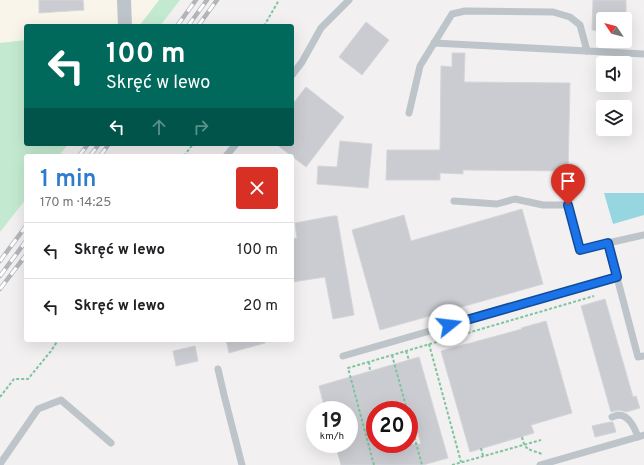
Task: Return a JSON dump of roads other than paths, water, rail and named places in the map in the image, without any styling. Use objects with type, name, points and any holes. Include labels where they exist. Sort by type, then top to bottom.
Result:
[{"type":"street","points":[[124,0],[125,24]]},
{"type":"lane","points":[[294,72],[302,62],[321,28],[349,0]]},
{"type":"lane","points":[[409,113],[420,66],[452,14],[465,11],[553,12],[570,17],[580,25],[587,51]]},
{"type":"lane","points":[[434,42],[644,54]]},
{"type":"lane","points":[[228,154],[234,146]]},
{"type":"lane","points":[[454,201],[497,204],[515,199],[543,205],[568,205],[580,250],[644,235]]},
{"type":"lane","points":[[608,243],[638,357],[644,356]]},
{"type":"lane","points":[[343,356],[617,277]]},
{"type":"lane","points":[[218,369],[242,465]]},
{"type":"lane","points":[[0,464],[38,409],[61,400],[111,443]]},
{"type":"lane","points":[[540,465],[642,437],[635,430],[631,422],[625,417],[619,415],[612,417]]},
{"type":"water","points":[[604,193],[644,193],[644,215],[613,224]]},
{"type":"railway","points":[[178,24],[196,0]]},
{"type":"railway","points":[[189,24],[207,0]]},
{"type":"railway","points":[[199,24],[217,0]]},
{"type":"railway","points":[[80,154],[86,146]]},
{"type":"railway","points":[[92,154],[98,146]]},
{"type":"railway","points":[[102,154],[108,146]]},
{"type":"railway","points":[[0,261],[24,229]]},
{"type":"railway","points":[[0,276],[24,244]]},
{"type":"railway","points":[[0,289],[24,258]]}]
